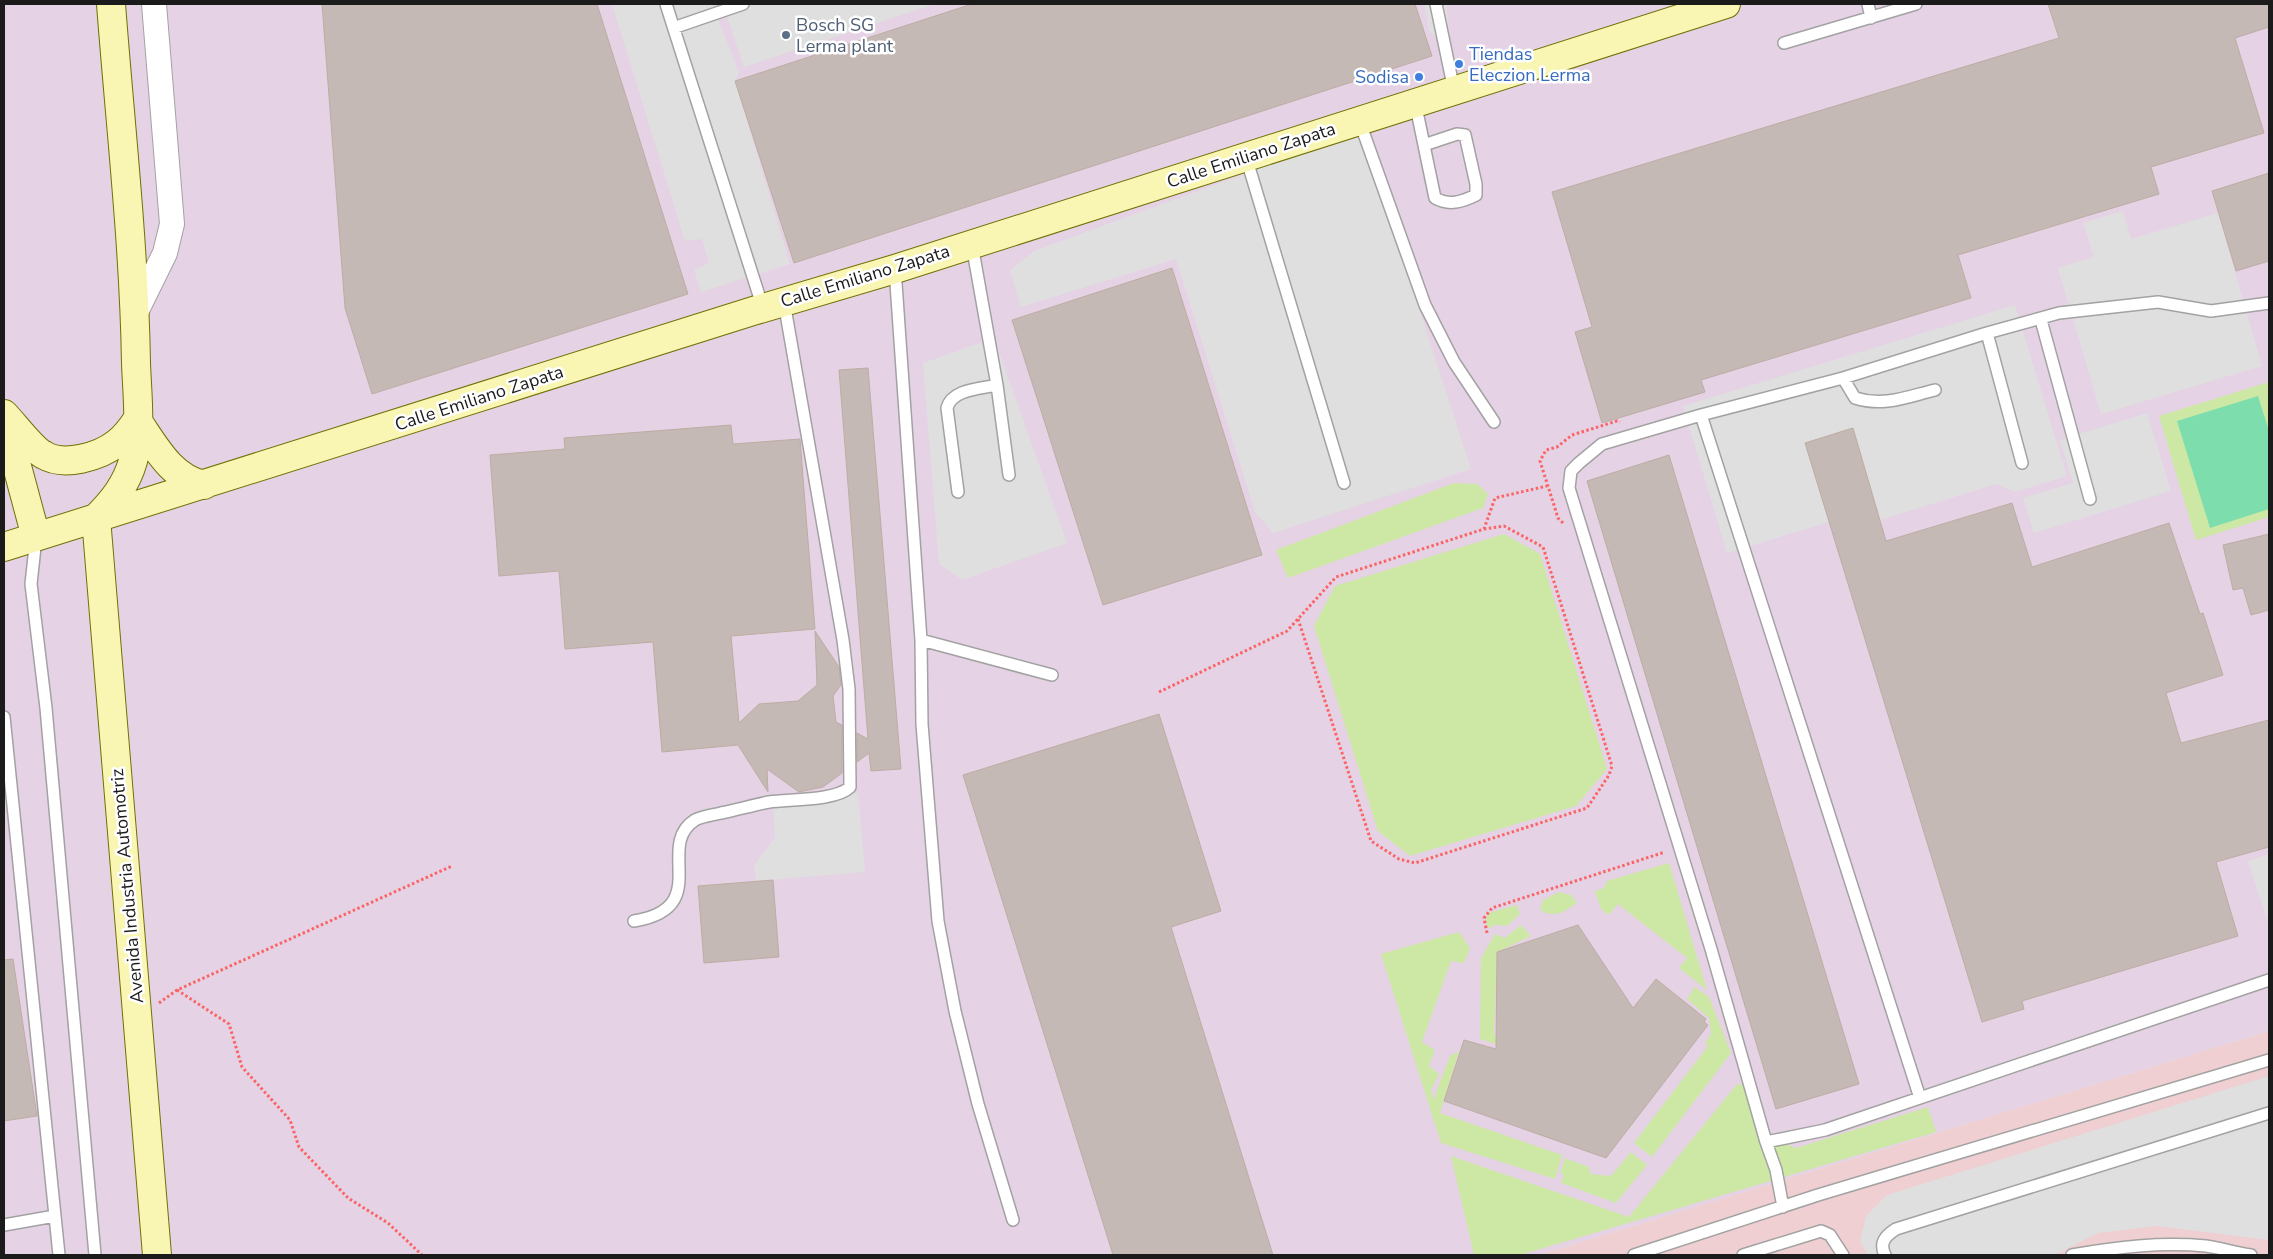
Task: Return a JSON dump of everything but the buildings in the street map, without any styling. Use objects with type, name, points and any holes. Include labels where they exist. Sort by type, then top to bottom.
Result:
[{"type":"street","points":[[96,518],[116,498],[134,460],[137,420],[136,312],[111,4]]},
{"type":"street","points":[[136,312],[165,253],[172,224],[154,4]]},
{"type":"street","name":"Calle Emiliano Zapata","points":[[4,547],[773,305],[894,269],[1726,4]]},
{"type":"street","points":[[4,414],[43,455],[57,459],[72,460],[100,452],[116,444],[137,420]]},
{"type":"street","points":[[4,418],[36,537]]},
{"type":"street","points":[[137,420],[161,456],[173,468],[192,482],[204,485]]},
{"type":"street","name":"Avenida Industria Automotriz","points":[[96,518],[157,1255]]},
{"type":"lane","points":[[634,921],[650,918],[666,911],[677,894],[680,846],[687,826],[698,819],[768,802],[840,794],[850,787],[849,689],[842,640],[773,305],[676,27],[666,4]]},
{"type":"lane","points":[[676,27],[743,4]]},
{"type":"lane","points":[[1436,4],[1454,90]]},
{"type":"lane","points":[[1868,4],[1871,18]]},
{"type":"lane","points":[[1784,43],[1916,4]]},
{"type":"lane","points":[[1415,102],[1435,198],[1445,204],[1465,200],[1476,195],[1476,184],[1465,134],[1457,134],[1424,145]]},
{"type":"lane","points":[[1359,120],[1425,305],[1454,362],[1494,422]]},
{"type":"lane","points":[[1246,156],[1344,483]]},
{"type":"lane","points":[[972,243],[997,385],[1009,475]]},
{"type":"lane","points":[[894,269],[921,640],[922,724],[938,921],[957,1020],[978,1104],[1013,1220]]},
{"type":"lane","points":[[1783,1207],[1776,1170],[1766,1142],[1711,949],[1569,494],[1572,471],[1602,444],[1701,415],[1843,378],[1986,333],[2041,320],[2059,313],[2158,302],[2211,311],[2269,303]]},
{"type":"lane","points":[[2041,320],[2090,499]]},
{"type":"lane","points":[[1986,333],[2022,462]]},
{"type":"lane","points":[[1843,378],[1855,398],[1871,403],[1885,403],[1935,390]]},
{"type":"lane","points":[[958,492],[947,408],[948,403],[959,393],[997,385]]},
{"type":"lane","points":[[1701,415],[1920,1098]]},
{"type":"lane","points":[[36,537],[31,584],[47,718],[95,1255]]},
{"type":"lane","points":[[921,640],[1052,675]]},
{"type":"lane","points":[[4,717],[59,1255]]},
{"type":"lane","points":[[1766,1142],[1817,1133],[2269,980]]},
{"type":"lane","points":[[1634,1255],[1783,1207],[2269,1060]]},
{"type":"lane","points":[[1885,1255],[1882,1244],[1884,1237],[1896,1229],[2269,1114]]},
{"type":"lane","points":[[4,1224],[55,1216]]},
{"type":"lane","points":[[1743,1255],[1821,1231],[1830,1235],[1843,1255]]},
{"type":"lane","points":[[2072,1255],[2121,1247],[2158,1245],[2207,1246],[2251,1255]]},
{"type":"path","points":[[1484,529],[1495,498],[1548,486]]},
{"type":"path","points":[[1159,692],[1287,631],[1336,577],[1484,529],[1504,526],[1542,547],[1612,766],[1609,775],[1587,808],[1415,862],[1399,859],[1371,841],[1298,619]]},
{"type":"path","points":[[1487,933],[1484,918],[1492,908],[1674,849]]},
{"type":"path","points":[[138,1018],[177,990],[452,866]]},
{"type":"path","points":[[177,990],[229,1024],[242,1067],[290,1120],[299,1147],[348,1198],[388,1223],[422,1255]]},
{"type":"shaded area","points":[[4,4],[2269,4],[2269,1031],[1539,1255],[4,1255]]},
{"type":"shaded area","points":[[612,4],[712,4],[739,72],[735,81],[790,264],[701,292],[694,270],[709,263],[702,239],[685,241]]},
{"type":"shaded area","name":"Bosch SG Lerma plant","points":[[723,4],[935,4],[744,67]]},
{"type":"shaded area","points":[[1424,4],[1446,4],[1452,53],[1429,31]]},
{"type":"shaded area","points":[[1349,136],[1364,139],[1471,469],[1273,533],[1255,512],[1176,259],[1021,307],[1010,271],[1034,251]]},
{"type":"shaded area","points":[[2123,211],[2131,239],[2218,213],[2262,366],[2101,414],[2058,268],[2094,257],[2083,223]]},
{"type":"shaded area","points":[[2015,305],[2067,476],[2015,492],[1996,484],[1880,520],[1853,429],[1805,443],[1829,522],[1727,553],[1683,406]]},
{"type":"shaded area","points":[[994,338],[1067,543],[962,580],[939,564],[923,363]]},
{"type":"shaded area","points":[[2147,413],[2171,491],[2034,533],[2023,498],[2073,483],[2060,440]]},
{"type":"shaded area","points":[[858,793],[865,872],[756,881],[754,865],[775,838],[773,802]]},
{"type":"shaded area","points":[[2269,854],[2269,926],[2248,861]]},
{"type":"shaded area","points":[[2269,1031],[2269,1255],[1539,1255]]},
{"type":"shaded area","points":[[2269,1076],[2269,1240],[2158,1226],[2098,1233],[2055,1255],[1868,1255],[1860,1241],[1866,1216],[1887,1195]]},
{"type":"green space","points":[[2269,382],[2269,517],[2196,540],[2159,416]]},
{"type":"green space","points":[[2258,396],[2269,431],[2269,509],[2210,528],[2177,421]]},
{"type":"green space","points":[[1454,483],[1477,484],[1488,494],[1483,508],[1288,578],[1276,550]]},
{"type":"green space","points":[[1504,534],[1540,554],[1607,769],[1576,806],[1410,856],[1378,831],[1314,626],[1335,586]]},
{"type":"green space","points":[[1669,863],[1707,990],[1679,968],[1687,958],[1618,904],[1609,915],[1601,909],[1595,891],[1604,888],[1607,881]]},
{"type":"green space","points":[[1559,892],[1571,895],[1577,903],[1564,911],[1554,914],[1549,914],[1540,909],[1543,900]]},
{"type":"green space","points":[[1517,905],[1520,914],[1507,926],[1494,925],[1488,929],[1486,920],[1488,913]]},
{"type":"green space","points":[[1521,925],[1531,936],[1497,952],[1494,1035],[1571,1059],[1574,1070],[1480,1039],[1481,958],[1495,934],[1505,938]]},
{"type":"green space","points":[[1459,932],[1470,948],[1464,963],[1451,961],[1422,1042],[1435,1050],[1429,1066],[1439,1074],[1431,1090],[1433,1100],[1450,1056],[1459,1051],[1440,1113],[1562,1155],[1555,1179],[1441,1143],[1381,954]]},
{"type":"green space","points":[[1695,987],[1709,997],[1731,1053],[1652,1157],[1634,1143],[1708,1046],[1705,1043],[1711,1034],[1709,1018],[1687,999]]},
{"type":"green space","points":[[1737,1084],[1746,1085],[1763,1123],[1769,1131],[1785,1143],[1796,1148],[1928,1107],[1936,1132],[1520,1255],[1474,1255],[1451,1156],[1629,1217]]},
{"type":"green space","points":[[1631,1152],[1647,1165],[1616,1203],[1561,1183],[1564,1175],[1560,1173],[1565,1158],[1589,1167],[1590,1174],[1611,1176]]},
{"type":"place","name":"Bosch SG Lerma plant","points":[[786,35]]},
{"type":"place","name":"Tiendas Eleczion Lerma","points":[[1459,64]]},
{"type":"place","name":"Sodisa","points":[[1419,77]]}]
